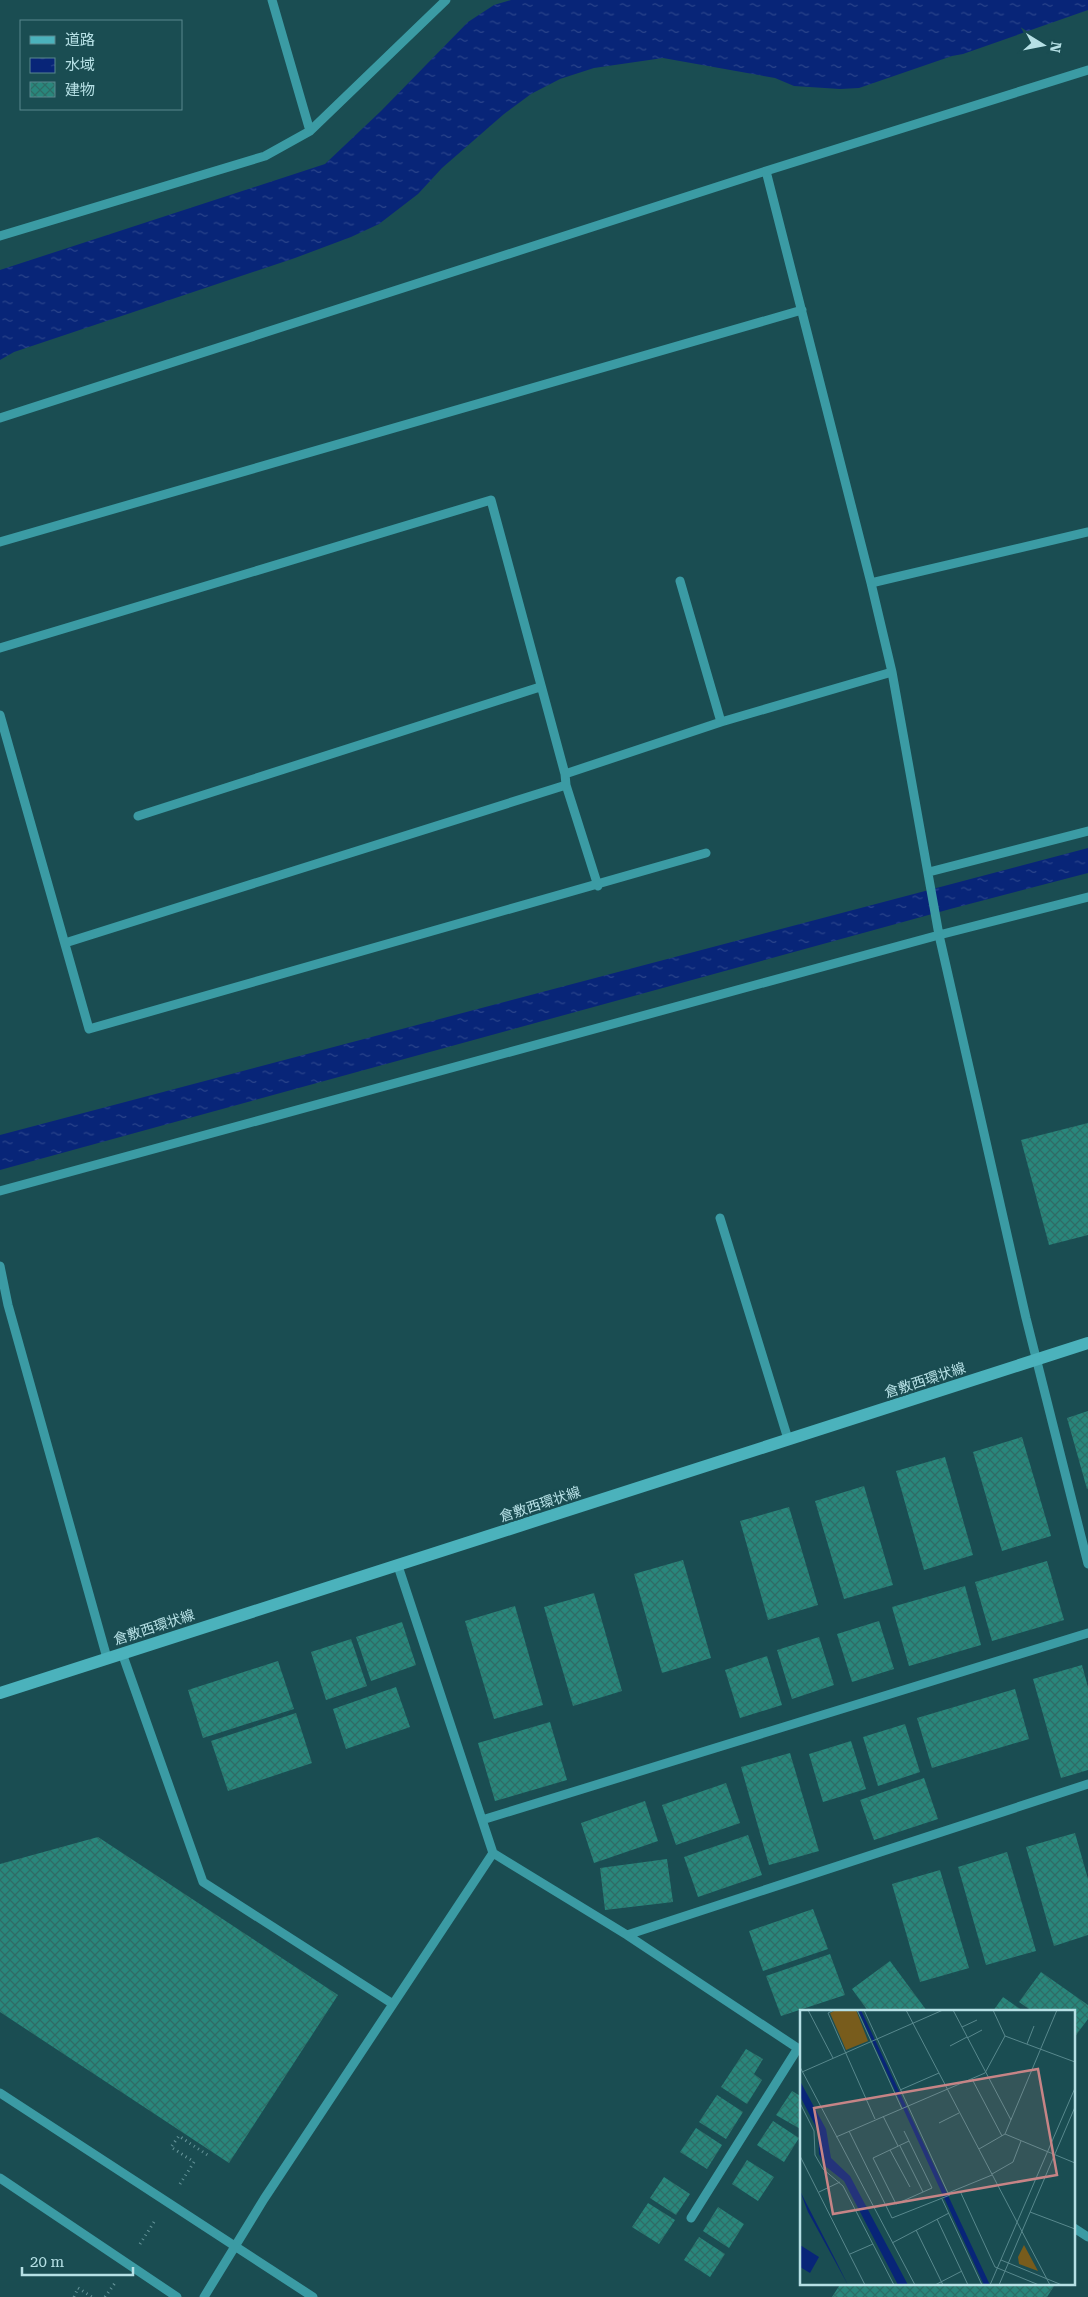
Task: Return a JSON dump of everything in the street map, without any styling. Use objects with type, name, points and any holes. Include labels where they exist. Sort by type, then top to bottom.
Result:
[{"type":"main road","name":"倉敷西環状線","points":[[0,1693],[1088,1343]]},
{"type":"street","points":[[272,0],[310,131]]},
{"type":"street","points":[[0,236],[265,156],[310,131],[446,0]]},
{"type":"street","points":[[0,418],[766,171],[1088,70]]},
{"type":"street","points":[[766,171],[892,672],[939,935],[1037,1360],[1088,1564]]},
{"type":"street","points":[[0,542],[802,310]]},
{"type":"street","points":[[0,648],[491,500],[540,686],[566,774],[566,785],[598,886]]},
{"type":"street","points":[[871,583],[1088,532]]},
{"type":"street","points":[[680,581],[721,722]]},
{"type":"street","points":[[566,774],[721,722],[892,672]]},
{"type":"street","points":[[138,816],[540,686]]},
{"type":"street","points":[[0,715],[90,1030],[598,886],[706,853]]},
{"type":"street","points":[[65,943],[566,785]]},
{"type":"street","points":[[929,876],[1088,831]]},
{"type":"street","points":[[0,1191],[1088,896]]},
{"type":"street","points":[[720,1218],[788,1440]]},
{"type":"street","points":[[0,1266],[4,1306],[107,1658]]},
{"type":"street","points":[[398,1566],[493,1853],[627,1935],[800,2049],[691,2218]]},
{"type":"street","points":[[482,1820],[1088,1633]]},
{"type":"street","points":[[122,1653],[203,1882],[393,2004]]},
{"type":"street","points":[[627,1935],[1088,1784]]},
{"type":"street","points":[[204,2297],[235,2246],[493,1853]]},
{"type":"street","points":[[0,2092],[313,2297]]},
{"type":"street","points":[[0,2178],[177,2297]]},
{"type":"street","points":[[1076,2229],[1088,2236]]},
{"type":"path","points":[[178,2186],[194,2162],[171,2147],[179,2136],[209,2156]]},
{"type":"path","points":[[137,2249],[157,2218]]},
{"type":"path","points":[[105,2297],[116,2281]]},
{"type":"path","points":[[74,2297],[78,2288],[92,2297]]},
{"type":"water","points":[[511,0],[1088,0],[1088,10],[859,88],[840,89],[794,86],[775,78],[663,58],[594,68],[560,79],[531,94],[504,114],[442,168],[418,194],[379,224],[351,237],[295,258],[14,352],[0,360],[0,270],[325,164],[381,111],[468,22],[494,5]]},
{"type":"water","points":[[1088,848],[1088,873],[954,908],[0,1170],[0,1135]]},
{"type":"building","points":[[1088,1123],[1088,1235],[1049,1245],[1021,1140]]},
{"type":"building","points":[[1088,1411],[1088,1488],[1087,1489],[1067,1418]]},
{"type":"building","points":[[1022,1437],[1051,1536],[1002,1551],[973,1452]]},
{"type":"building","points":[[945,1457],[973,1555],[924,1570],[896,1471]]},
{"type":"building","points":[[864,1486],[893,1585],[844,1599],[815,1501]]},
{"type":"building","points":[[789,1507],[818,1605],[768,1620],[740,1521]]},
{"type":"building","points":[[683,1560],[711,1658],[662,1673],[634,1574]]},
{"type":"building","points":[[1047,1561],[1064,1620],[992,1641],[975,1582]]},
{"type":"building","points":[[965,1586],[981,1645],[909,1666],[892,1607]]},
{"type":"building","points":[[594,1593],[622,1691],[573,1706],[544,1607]]},
{"type":"building","points":[[515,1606],[543,1705],[494,1719],[465,1621]]},
{"type":"building","points":[[879,1621],[894,1669],[852,1682],[837,1634]]},
{"type":"building","points":[[402,1622],[416,1665],[371,1681],[356,1637]]},
{"type":"building","points":[[819,1637],[834,1685],[792,1699],[777,1650]]},
{"type":"building","points":[[351,1639],[367,1686],[326,1700],[311,1652]]},
{"type":"building","points":[[767,1656],[782,1705],[740,1718],[725,1670]]},
{"type":"building","points":[[278,1661],[294,1709],[203,1738],[188,1690]]},
{"type":"building","points":[[1082,1665],[1088,1687],[1088,1770],[1061,1778],[1033,1679]]},
{"type":"building","points":[[396,1687],[410,1727],[346,1749],[333,1709]]},
{"type":"building","points":[[1015,1689],[1029,1739],[932,1768],[917,1718]]},
{"type":"building","points":[[296,1713],[312,1763],[228,1791],[211,1741]]},
{"type":"building","points":[[550,1722],[567,1780],[495,1801],[478,1743]]},
{"type":"building","points":[[905,1724],[920,1772],[878,1786],[863,1737]]},
{"type":"building","points":[[851,1741],[866,1789],[823,1802],[809,1754]]},
{"type":"building","points":[[790,1753],[819,1851],[769,1865],[741,1767]]},
{"type":"building","points":[[924,1778],[938,1819],[874,1840],[860,1800]]},
{"type":"building","points":[[726,1783],[740,1823],[676,1845],[662,1805]]},
{"type":"building","points":[[645,1801],[658,1841],[594,1863],[581,1823]]},
{"type":"building","points":[[1075,1833],[1088,1879],[1088,1935],[1054,1946],[1026,1847]]},
{"type":"building","points":[[748,1835],[762,1875],[698,1897],[684,1857]]},
{"type":"building","points":[[98,1837],[338,1995],[229,2163],[0,2012],[0,1864]]},
{"type":"building","points":[[1007,1852],[1036,1951],[986,1965],[958,1867]]},
{"type":"building","points":[[667,1859],[673,1902],[605,1910],[600,1868]]},
{"type":"building","points":[[940,1870],[969,1968],[920,1982],[892,1884]]},
{"type":"building","points":[[813,1909],[828,1949],[763,1971],[749,1931]]},
{"type":"building","points":[[830,1954],[845,1995],[781,2016],[766,1976]]},
{"type":"building","points":[[890,1961],[926,2010],[867,2010],[852,1989]]},
{"type":"building","points":[[1041,1972],[1088,2005],[1088,2019],[1076,2035],[1076,2010],[1031,2010],[1019,2002]]},
{"type":"building","points":[[1003,1997],[1022,2010],[994,2010]]},
{"type":"building","points":[[746,2049],[763,2059],[754,2074],[762,2080],[747,2104],[721,2087]]},
{"type":"building","points":[[792,2091],[800,2096],[800,2129],[776,2115]]},
{"type":"building","points":[[717,2095],[743,2112],[726,2139],[699,2122]]},
{"type":"building","points":[[773,2121],[799,2138],[784,2162],[757,2145]]},
{"type":"building","points":[[696,2128],[722,2145],[707,2169],[680,2152]]},
{"type":"building","points":[[747,2160],[774,2177],[758,2201],[732,2184]]},
{"type":"building","points":[[664,2177],[690,2194],[676,2215],[650,2198]]},
{"type":"building","points":[[648,2203],[675,2220],[659,2244],[632,2227]]},
{"type":"building","points":[[718,2207],[744,2224],[729,2248],[703,2231]]},
{"type":"building","points":[[699,2237],[725,2254],[710,2277],[684,2260]]},
{"type":"building","points":[[840,2284],[1055,2284],[1047,2297],[832,2297]]}]
